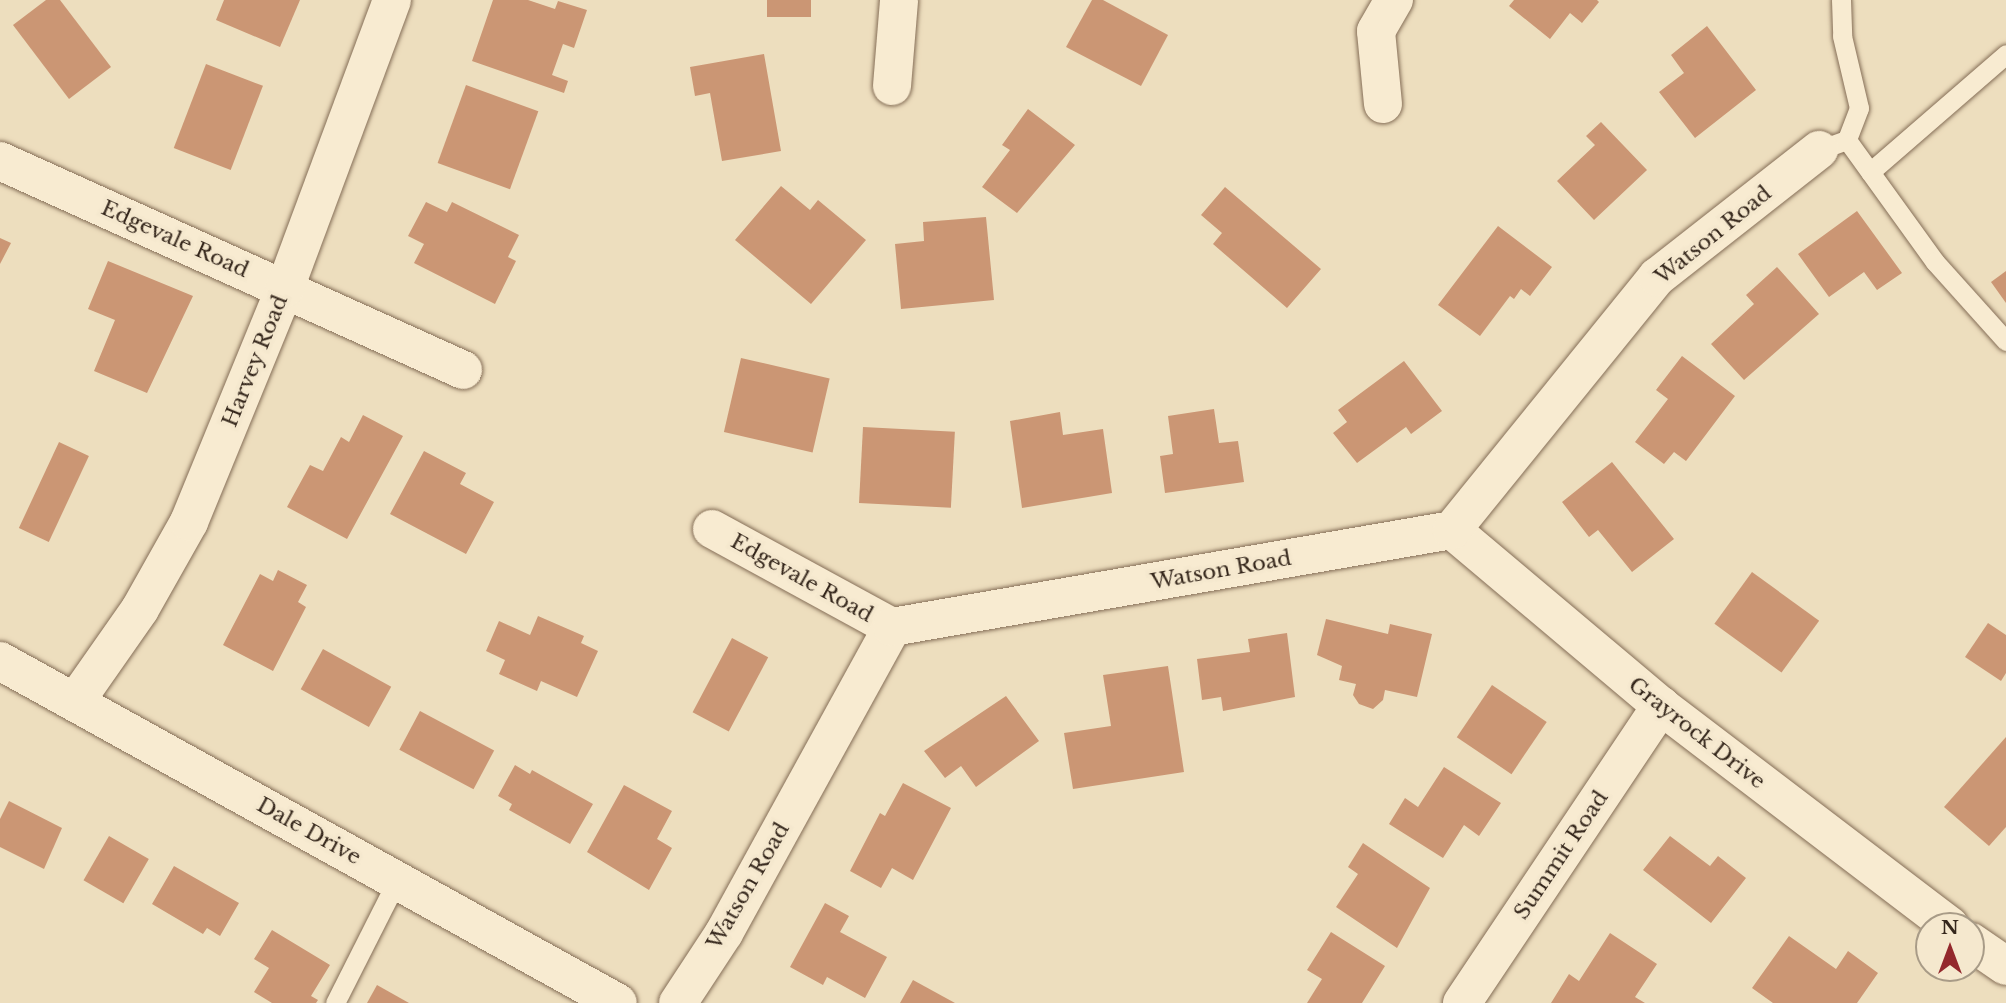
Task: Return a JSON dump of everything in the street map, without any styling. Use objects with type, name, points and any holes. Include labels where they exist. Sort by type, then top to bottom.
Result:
[{"type":"street","name":"Harvey Road","points":[[75,702],[140,609],[188,522],[285,288],[392,0]]},
{"type":"street","points":[[892,86],[899,0]]},
{"type":"street","points":[[1383,104],[1376,31],[1394,0]]},
{"type":"street","name":"Watson Road","points":[[678,1003],[724,933],[892,627],[1451,530],[1657,277],[1833,145]]},
{"type":"street","name":"Edgevale Road","points":[[0,161],[463,370]]},
{"type":"street","name":"Edgevale Road","points":[[712,528],[892,627]]},
{"type":"street","name":"Grayrock Drive","points":[[1451,530],[1661,706],[1932,912]]},
{"type":"street","name":"Dale Drive","points":[[0,660],[618,1003]]},
{"type":"street","name":"Summit Road","points":[[1462,1003],[1661,706]]},
{"type":"street","points":[[1985,952],[2006,966]]},
{"type":"lane","points":[[1841,0],[1842,36],[1859,108],[1833,145],[1870,172],[1935,262],[2006,341]]},
{"type":"lane","points":[[1870,172],[2006,54]]},
{"type":"lane","points":[[335,1003],[397,880]]},
{"type":"building","points":[[46,0],[60,0],[111,67],[69,99],[13,25]]},
{"type":"building","points":[[224,0],[300,0],[280,47],[216,20]]},
{"type":"building","points":[[493,0],[528,0],[555,9],[558,1],[587,10],[574,48],[563,44],[552,75],[568,81],[564,93],[472,61]]},
{"type":"building","points":[[767,0],[811,0],[811,17],[767,17]]},
{"type":"building","points":[[1092,0],[1103,0],[1168,35],[1141,86],[1066,47]]},
{"type":"building","points":[[1514,0],[1599,2],[1582,23],[1570,13],[1550,39],[1509,6]]},
{"type":"building","points":[[1707,26],[1756,90],[1695,138],[1659,92],[1684,73],[1671,55]]},
{"type":"building","points":[[764,54],[781,151],[722,161],[710,93],[695,96],[690,67]]},
{"type":"building","points":[[206,64],[263,86],[231,170],[174,148]]},
{"type":"building","points":[[466,85],[538,111],[510,189],[438,163]]},
{"type":"building","points":[[1028,109],[1075,145],[1017,213],[982,187],[1010,150],[1002,145]]},
{"type":"building","points":[[1601,122],[1647,170],[1594,220],[1557,181],[1595,145],[1586,136]]},
{"type":"building","points":[[781,186],[810,210],[818,200],[866,240],[811,304],[735,240]]},
{"type":"building","points":[[1225,187],[1321,269],[1287,308],[1213,244],[1222,233],[1201,215]]},
{"type":"building","points":[[426,202],[447,212],[452,202],[519,235],[508,257],[516,261],[495,304],[414,263],[424,244],[408,236]]},
{"type":"building","points":[[1857,211],[1902,273],[1877,290],[1864,272],[1829,297],[1798,254]]},
{"type":"building","points":[[986,217],[994,300],[901,309],[895,244],[924,241],[923,222]]},
{"type":"building","points":[[1498,226],[1552,267],[1530,296],[1521,289],[1514,299],[1510,296],[1480,336],[1438,305]]},
{"type":"building","points":[[0,238],[11,243],[0,264]]},
{"type":"building","points":[[108,261],[193,296],[147,393],[94,371],[115,320],[88,309]]},
{"type":"building","points":[[1777,267],[1819,314],[1744,380],[1711,344],[1754,304],[1746,295]]},
{"type":"building","points":[[2006,271],[2006,303],[1991,282]]},
{"type":"building","points":[[1682,356],[1735,396],[1686,461],[1674,452],[1664,464],[1635,442],[1668,399],[1656,390]]},
{"type":"building","points":[[741,358],[830,378],[813,453],[724,432]]},
{"type":"building","points":[[1404,361],[1442,411],[1411,434],[1406,427],[1357,463],[1333,433],[1347,422],[1338,410]]},
{"type":"building","points":[[1214,409],[1219,443],[1238,441],[1244,482],[1165,493],[1160,456],[1173,454],[1168,416]]},
{"type":"building","points":[[1060,412],[1063,435],[1103,429],[1112,493],[1022,508],[1010,421]]},
{"type":"building","points":[[363,415],[403,436],[347,539],[287,507],[310,465],[323,471],[341,437],[349,442]]},
{"type":"building","points":[[863,427],[955,432],[951,508],[859,503]]},
{"type":"building","points":[[59,442],[89,456],[49,542],[19,528]]},
{"type":"building","points":[[424,451],[466,473],[460,484],[494,502],[466,554],[390,514]]},
{"type":"building","points":[[1612,462],[1674,539],[1632,572],[1598,530],[1589,537],[1562,502]]},
{"type":"building","points":[[278,570],[307,585],[298,602],[306,607],[273,671],[223,645],[260,574],[273,581]]},
{"type":"building","points":[[1752,572],[1819,621],[1782,673],[1714,624]]},
{"type":"building","points":[[538,616],[584,636],[581,643],[598,651],[577,697],[541,681],[537,691],[499,674],[505,660],[486,651],[499,621],[530,635]]},
{"type":"building","points":[[1326,619],[1388,634],[1390,624],[1432,634],[1417,697],[1385,690],[1383,700],[1373,709],[1359,704],[1353,695],[1356,684],[1339,680],[1342,666],[1317,655]]},
{"type":"building","points":[[1988,623],[2006,635],[2006,673],[2001,681],[1965,657]]},
{"type":"building","points":[[1287,633],[1295,697],[1223,711],[1221,697],[1202,700],[1197,659],[1250,652],[1248,639]]},
{"type":"building","points":[[732,638],[768,657],[729,731],[693,712]]},
{"type":"building","points":[[323,649],[391,687],[369,727],[301,689]]},
{"type":"building","points":[[1168,666],[1184,772],[1073,789],[1064,733],[1111,726],[1103,675]]},
{"type":"building","points":[[1492,685],[1547,722],[1511,774],[1457,737]]},
{"type":"building","points":[[1006,696],[1039,741],[976,787],[961,766],[945,778],[924,751]]},
{"type":"building","points":[[420,711],[494,750],[474,789],[399,750]]},
{"type":"building","points":[[2006,737],[2006,827],[1989,846],[1944,807]]},
{"type":"building","points":[[515,765],[530,774],[532,770],[593,804],[570,844],[509,810],[512,804],[498,796]]},
{"type":"building","points":[[1444,767],[1501,803],[1479,836],[1464,825],[1443,858],[1389,824],[1405,798],[1418,807]]},
{"type":"building","points":[[903,783],[951,808],[913,880],[892,868],[881,888],[850,871],[880,813],[885,816]]},
{"type":"building","points":[[624,785],[672,811],[657,839],[672,848],[649,890],[587,852]]},
{"type":"building","points":[[9,801],[62,828],[44,869],[0,847],[0,819]]},
{"type":"building","points":[[109,836],[149,859],[123,903],[84,880]]},
{"type":"building","points":[[1670,836],[1710,866],[1718,856],[1746,878],[1711,923],[1643,870]]},
{"type":"building","points":[[1363,843],[1430,888],[1397,948],[1336,907],[1358,874],[1348,867]]},
{"type":"building","points":[[174,866],[239,903],[220,936],[207,928],[203,934],[152,904]]},
{"type":"building","points":[[825,903],[849,916],[840,932],[887,957],[865,998],[827,977],[823,985],[790,967]]},
{"type":"building","points":[[272,930],[330,965],[311,996],[318,1000],[316,1003],[272,1003],[254,992],[269,968],[254,959]]},
{"type":"building","points":[[1331,932],[1385,966],[1362,1003],[1307,1003],[1322,979],[1307,970]]},
{"type":"building","points":[[1610,933],[1657,964],[1635,997],[1645,1003],[1551,1003],[1569,974],[1579,981]]},
{"type":"building","points":[[1789,936],[1836,969],[1848,951],[1878,973],[1857,1003],[1773,1003],[1752,988]]},
{"type":"building","points":[[913,980],[955,1003],[900,1003]]},
{"type":"building","points":[[377,985],[409,1003],[367,1003]]}]
